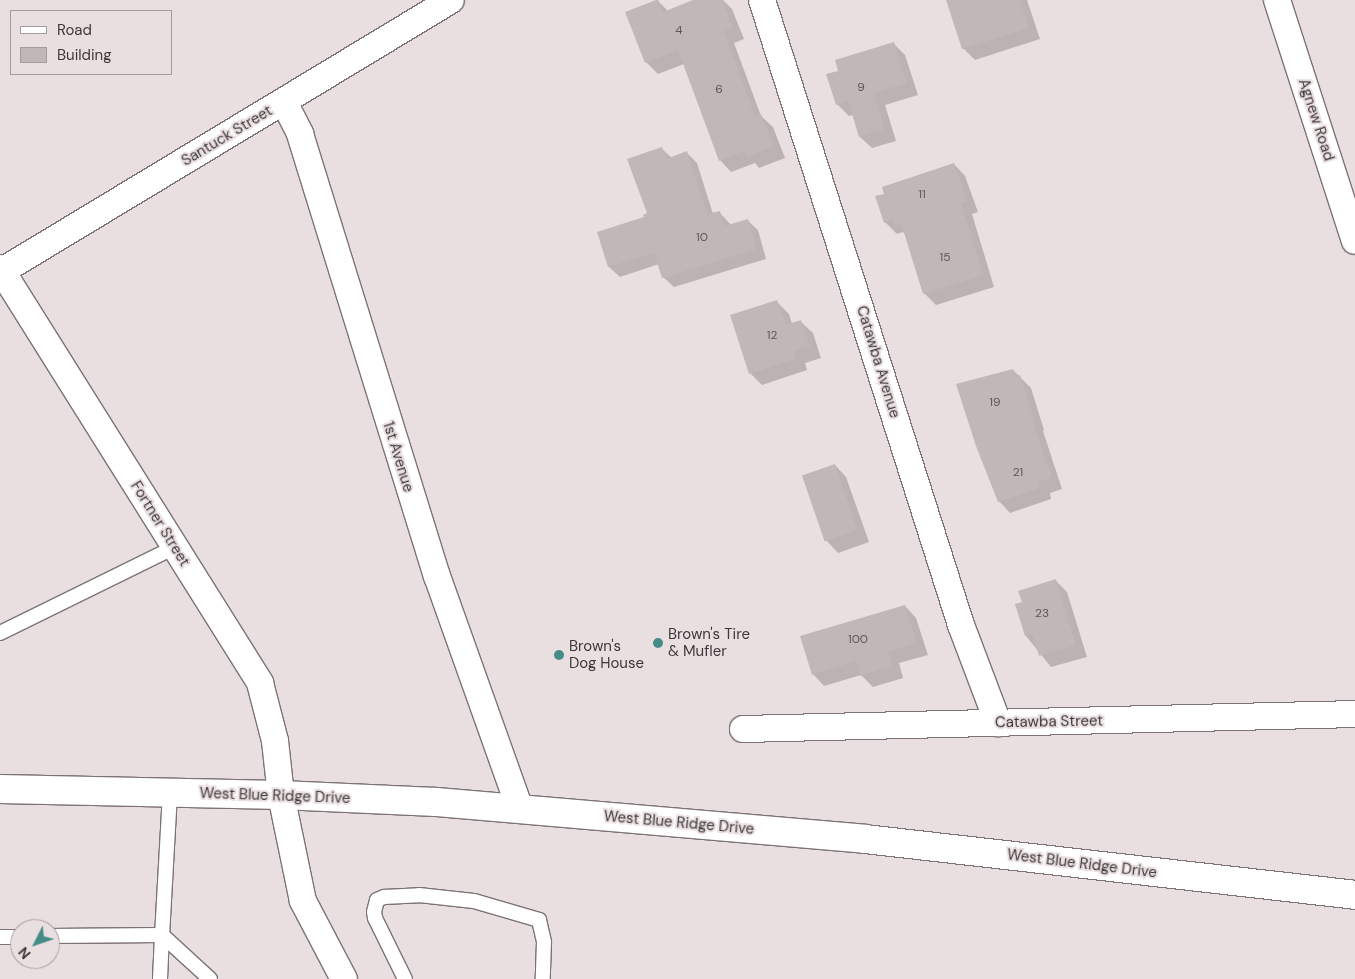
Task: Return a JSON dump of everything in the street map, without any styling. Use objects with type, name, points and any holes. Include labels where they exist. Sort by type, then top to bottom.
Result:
[{"type":"main road","name":"West Blue Ridge Drive","points":[[0,789],[282,795],[436,802],[865,839],[1355,895]]},
{"type":"street","name":"Santuck Street","points":[[1,269],[284,102],[451,0]]},
{"type":"street","name":"Catawba Avenue","points":[[762,0],[961,625],[998,723]]},
{"type":"street","name":"Agnew Road","points":[[1277,0],[1355,241]]},
{"type":"street","name":"1st Avenue","points":[[284,102],[300,134],[404,477],[437,576],[520,809]]},
{"type":"street","name":"Fortner Street","points":[[1,269],[260,683],[275,741],[282,795],[303,901],[322,942],[344,979]]},
{"type":"street","name":"Catawba Street","points":[[743,729],[1355,714]]},
{"type":"lane","points":[[0,634],[175,547]]},
{"type":"lane","points":[[160,979],[170,793]]},
{"type":"lane","points":[[405,979],[375,918],[374,912],[377,900],[384,897],[419,895],[474,902],[539,920],[544,942],[543,979]]},
{"type":"lane","points":[[60,936],[162,935],[210,979]]},
{"type":"building","points":[[658,0],[663,12],[693,0],[722,0],[733,28],[724,31],[755,117],[761,114],[774,146],[747,157],[744,151],[719,161],[678,50],[645,63],[625,12]]},
{"type":"building","points":[[946,0],[1020,0],[1029,28],[962,49]]},
{"type":"building","points":[[894,42],[907,83],[874,93],[885,129],[859,137],[848,101],[836,105],[826,74],[838,71],[835,60]]},
{"type":"building","points":[[662,147],[666,159],[687,151],[707,214],[720,211],[724,226],[748,219],[757,249],[662,278],[654,253],[608,267],[597,232],[644,217],[643,215],[647,213],[627,159]]},
{"type":"building","points":[[954,163],[967,201],[961,203],[984,275],[923,294],[901,223],[895,225],[893,220],[884,223],[875,196],[884,194],[882,187]]},
{"type":"building","points":[[777,300],[786,325],[801,320],[810,347],[794,351],[796,359],[749,374],[730,315]]},
{"type":"building","points":[[1013,369],[1016,376],[1020,375],[1034,419],[1032,419],[1052,477],[1039,482],[1040,488],[998,502],[976,446],[956,384]]},
{"type":"building","points":[[835,464],[858,530],[825,542],[802,475]]},
{"type":"building","points":[[1056,579],[1076,645],[1039,656],[1032,634],[1025,636],[1015,604],[1022,602],[1018,591]]},
{"type":"building","points":[[905,605],[917,643],[888,652],[892,666],[860,676],[856,661],[812,675],[800,636]]},
{"type":"place","name":"Brown's Tire & Mufler","points":[[658,643]]},
{"type":"place","name":"Brown's Dog House","points":[[559,655]]}]
